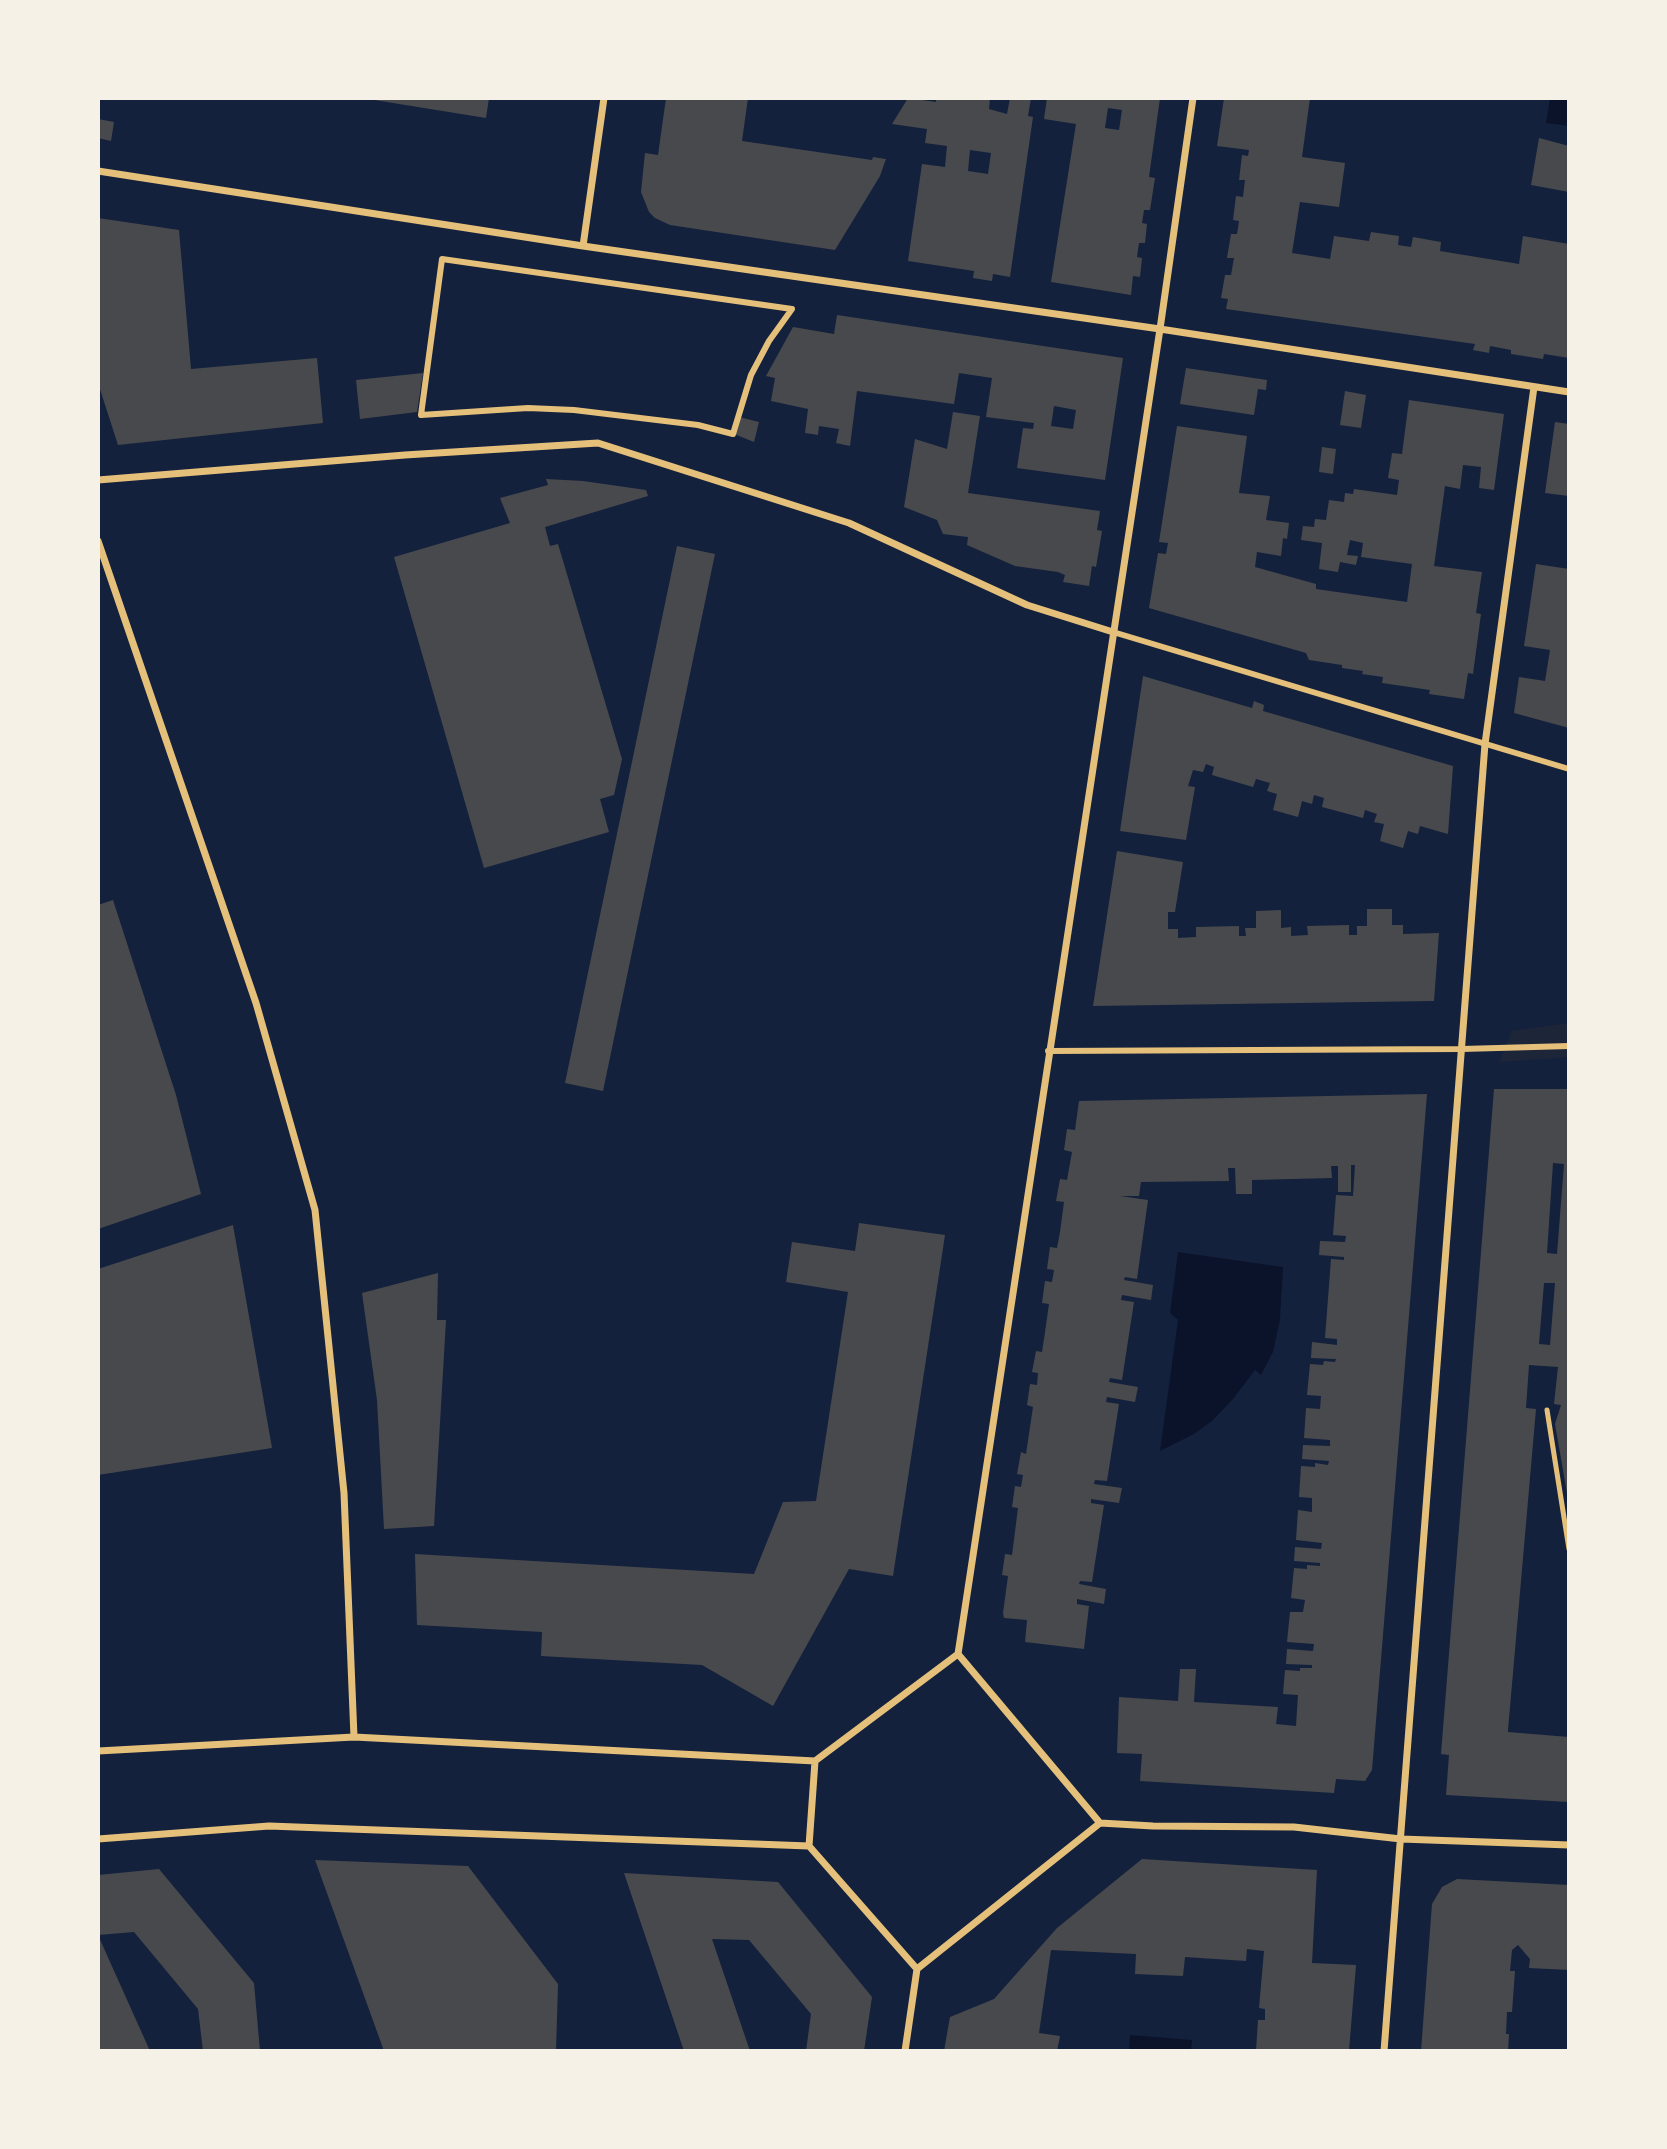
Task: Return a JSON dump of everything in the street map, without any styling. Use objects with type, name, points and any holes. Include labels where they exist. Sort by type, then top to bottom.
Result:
[{"type":"street","points":[[583,246],[604,98]]},
{"type":"street","points":[[98,1751],[354,1737],[815,1760],[958,1654],[1193,98]]},
{"type":"street","points":[[98,171],[583,246],[1160,329],[1569,392]]},
{"type":"street","points":[[442,259],[792,309],[769,341],[751,375],[733,434],[698,425],[575,410],[528,408],[421,415],[442,259]]},
{"type":"street","points":[[1384,2051],[1485,744],[1534,387]]},
{"type":"street","points":[[98,480],[405,455],[598,443],[849,523],[1027,605],[1569,769]]},
{"type":"street","points":[[98,541],[256,1003],[315,1210],[344,1493],[354,1737]]},
{"type":"street","points":[[1048,1051],[1569,1046]]},
{"type":"street","points":[[958,1654],[1100,1823]]},
{"type":"street","points":[[815,1760],[809,1846],[917,1969]]},
{"type":"street","points":[[905,2051],[917,1969],[1100,1823],[1294,1827],[1401,1839],[1569,1844]]},
{"type":"street","points":[[98,1839],[269,1826],[809,1846]]},
{"type":"lane","points":[[1547,1410],[1569,1549]]},
{"type":"shaded area","points":[[1550,98],[1569,98],[1569,126],[1546,123]]},
{"type":"shaded area","points":[[1569,1023],[1569,1057],[1499,1062],[1512,1031]]},
{"type":"shaded area","points":[[1178,1252],[1283,1267],[1280,1320],[1273,1352],[1261,1375],[1255,1370],[1212,1421],[1194,1434],[1160,1451],[1178,1320],[1170,1313]]},
{"type":"shaded area","points":[[1130,2035],[1192,2040],[1191,2051],[1129,2051]]},
{"type":"building","points":[[362,98],[489,98],[486,118]]},
{"type":"building","points":[[666,98],[748,98],[742,141],[872,160],[873,157],[886,159],[880,176],[835,250],[670,225],[649,212],[641,192],[645,153],[658,155]]},
{"type":"building","points":[[908,98],[936,102],[936,98],[990,98],[989,109],[1007,114],[1010,98],[1031,98],[1028,116],[1033,117],[1010,277],[993,274],[992,281],[973,278],[974,271],[908,261],[922,164],[945,167],[947,146],[925,143],[927,129],[892,124]],"holes":[[[970,150],[991,153],[988,174],[968,171]]]},
{"type":"building","points":[[1047,98],[1160,98],[1149,177],[1155,178],[1150,210],[1144,210],[1142,223],[1147,224],[1145,243],[1139,243],[1137,257],[1142,258],[1140,277],[1133,276],[1131,295],[1051,282],[1076,124],[1044,119]],"holes":[[[1108,108],[1122,110],[1119,130],[1105,128]]]},
{"type":"building","points":[[1224,98],[1310,98],[1302,157],[1345,163],[1339,207],[1300,202],[1292,253],[1330,259],[1334,236],[1369,241],[1371,232],[1399,236],[1398,245],[1411,247],[1413,237],[1441,242],[1440,251],[1519,264],[1523,236],[1569,244],[1569,358],[1544,354],[1543,359],[1511,354],[1511,350],[1490,346],[1489,353],[1473,350],[1475,344],[1226,309],[1228,299],[1221,298],[1225,275],[1231,275],[1234,258],[1227,258],[1231,234],[1237,234],[1239,221],[1233,220],[1236,196],[1243,197],[1245,180],[1239,180],[1242,155],[1248,156],[1249,150],[1217,146]]},
{"type":"building","points":[[98,119],[114,122],[111,141],[98,138]]},
{"type":"building","points":[[1539,138],[1569,146],[1569,192],[1531,185]]},
{"type":"building","points":[[98,218],[179,230],[191,369],[317,358],[323,423],[118,445],[98,383]]},
{"type":"building","points":[[837,315],[1123,358],[1105,480],[1017,468],[1023,428],[1033,429],[1034,423],[986,417],[992,378],[959,373],[954,404],[857,391],[850,446],[836,443],[839,429],[819,426],[818,435],[805,433],[808,409],[771,401],[775,378],[766,376],[793,327],[834,334]],"holes":[[[1054,406],[1076,410],[1073,429],[1051,426]]]},
{"type":"building","points":[[1186,368],[1267,380],[1266,390],[1258,389],[1254,415],[1180,404]]},
{"type":"building","points":[[423,373],[417,412],[360,419],[356,380]]},
{"type":"building","points":[[1345,391],[1366,395],[1361,428],[1340,425]]},
{"type":"building","points":[[1409,400],[1504,414],[1494,490],[1479,488],[1481,467],[1463,465],[1460,489],[1445,486],[1434,566],[1482,572],[1476,613],[1481,614],[1473,674],[1468,673],[1464,699],[1429,694],[1430,690],[1382,683],[1383,677],[1362,674],[1363,671],[1342,668],[1342,665],[1309,660],[1306,653],[1149,608],[1158,553],[1166,554],[1168,543],[1159,542],[1177,426],[1247,436],[1239,493],[1270,496],[1266,520],[1289,523],[1287,539],[1283,538],[1281,556],[1257,552],[1255,567],[1316,584],[1316,589],[1407,602],[1412,564],[1361,557],[1363,543],[1350,540],[1347,555],[1358,556],[1356,565],[1340,562],[1338,572],[1319,569],[1322,543],[1301,540],[1303,526],[1314,527],[1315,519],[1326,520],[1329,500],[1344,502],[1345,493],[1353,494],[1354,489],[1397,495],[1399,480],[1388,478],[1392,453],[1402,454]]},
{"type":"building","points":[[953,412],[980,416],[968,493],[1100,511],[1097,530],[1102,531],[1096,567],[1092,566],[1089,586],[1063,582],[1065,575],[1058,572],[1015,566],[967,545],[968,537],[943,534],[937,520],[904,507],[915,439],[947,449]]},
{"type":"building","points":[[739,417],[759,422],[754,442],[734,434]]},
{"type":"building","points":[[1555,422],[1569,424],[1569,496],[1545,493]]},
{"type":"building","points":[[1322,447],[1336,449],[1333,474],[1319,472]]},
{"type":"building","points":[[546,479],[646,490],[648,496],[545,527],[550,546],[558,544],[622,759],[614,795],[600,799],[609,832],[484,868],[394,557],[510,523],[500,498],[548,485]]},
{"type":"building","points":[[677,546],[715,554],[603,1091],[565,1083]]},
{"type":"building","points":[[1536,564],[1569,569],[1569,728],[1514,713],[1519,677],[1545,681],[1550,650],[1524,646]]},
{"type":"building","points":[[1143,676],[1252,708],[1254,701],[1264,705],[1263,711],[1453,766],[1448,834],[1420,826],[1418,834],[1408,831],[1403,848],[1380,841],[1384,824],[1374,822],[1377,814],[1365,810],[1363,818],[1322,807],[1324,798],[1314,795],[1312,804],[1302,801],[1298,817],[1273,810],[1277,794],[1267,791],[1270,783],[1256,779],[1253,787],[1212,775],[1214,767],[1206,764],[1203,772],[1193,770],[1188,786],[1195,787],[1186,840],[1120,831]]},
{"type":"building","points":[[1117,851],[1183,862],[1175,912],[1168,912],[1168,929],[1178,929],[1178,938],[1196,937],[1196,927],[1239,926],[1239,936],[1246,936],[1245,928],[1256,928],[1256,911],[1281,910],[1281,928],[1291,927],[1291,936],[1308,935],[1307,926],[1349,925],[1349,935],[1357,935],[1357,926],[1367,926],[1367,909],[1392,909],[1392,925],[1403,925],[1403,934],[1439,933],[1434,1001],[1093,1006]]},
{"type":"building","points":[[113,900],[176,1095],[201,1194],[98,1229],[98,905]]},
{"type":"building","points":[[1494,1089],[1569,1089],[1569,1505],[1555,1424],[1561,1405],[1554,1404],[1558,1367],[1529,1365],[1526,1408],[1536,1409],[1508,1732],[1569,1737],[1569,1802],[1446,1795],[1449,1755],[1441,1754]],"holes":[[[1553,1163],[1564,1164],[1557,1254],[1547,1253]],[[1544,1283],[1555,1283],[1550,1345],[1539,1344]]]},
{"type":"building","points":[[1427,1094],[1372,1770],[1365,1781],[1336,1779],[1334,1793],[1140,1781],[1142,1754],[1117,1753],[1119,1697],[1178,1701],[1180,1669],[1196,1669],[1194,1702],[1278,1707],[1276,1724],[1296,1726],[1298,1695],[1283,1694],[1285,1670],[1300,1671],[1300,1668],[1312,1668],[1312,1665],[1286,1664],[1287,1649],[1313,1651],[1314,1644],[1287,1642],[1290,1612],[1303,1612],[1305,1600],[1291,1598],[1294,1568],[1307,1569],[1307,1565],[1320,1566],[1320,1563],[1294,1561],[1295,1547],[1321,1549],[1322,1543],[1296,1540],[1298,1510],[1312,1512],[1312,1498],[1299,1497],[1301,1466],[1315,1467],[1315,1463],[1328,1465],[1329,1461],[1302,1459],[1303,1445],[1330,1446],[1330,1440],[1304,1438],[1306,1408],[1320,1409],[1321,1396],[1307,1395],[1310,1364],[1323,1365],[1324,1361],[1335,1362],[1336,1359],[1311,1358],[1312,1342],[1337,1345],[1337,1339],[1325,1338],[1331,1259],[1344,1260],[1344,1257],[1319,1255],[1320,1241],[1345,1242],[1346,1236],[1333,1235],[1336,1195],[1353,1196],[1355,1165],[1351,1165],[1351,1192],[1338,1192],[1338,1166],[1331,1166],[1332,1178],[1252,1180],[1252,1194],[1236,1194],[1235,1168],[1228,1168],[1229,1181],[1141,1182],[1139,1196],[1120,1196],[1148,1200],[1137,1279],[1125,1277],[1124,1280],[1153,1285],[1151,1300],[1122,1295],[1121,1300],[1134,1302],[1122,1380],[1110,1378],[1109,1382],[1138,1387],[1135,1402],[1107,1397],[1106,1402],[1119,1404],[1107,1481],[1095,1480],[1094,1484],[1122,1488],[1119,1503],[1091,1499],[1091,1503],[1104,1505],[1092,1582],[1080,1581],[1079,1584],[1106,1589],[1104,1604],[1077,1599],[1077,1604],[1089,1606],[1084,1649],[1025,1642],[1027,1620],[1004,1618],[1008,1576],[1002,1575],[1005,1554],[1012,1555],[1018,1508],[1012,1507],[1015,1486],[1021,1487],[1023,1475],[1017,1474],[1021,1452],[1026,1454],[1033,1407],[1027,1405],[1030,1384],[1037,1385],[1038,1373],[1032,1372],[1036,1351],[1042,1352],[1044,1339],[1049,1304],[1042,1303],[1045,1281],[1052,1282],[1054,1270],[1047,1269],[1050,1247],[1057,1248],[1060,1232],[1064,1202],[1056,1201],[1060,1179],[1067,1180],[1072,1152],[1064,1150],[1067,1129],[1075,1130],[1079,1101]]},
{"type":"building","points":[[859,1223],[945,1235],[893,1576],[849,1569],[773,1706],[702,1665],[541,1656],[542,1632],[417,1625],[415,1554],[754,1574],[783,1502],[816,1501],[848,1292],[786,1282],[792,1242],[855,1251]]},
{"type":"building","points":[[233,1225],[272,1448],[98,1475],[98,1269]]},
{"type":"building","points":[[438,1273],[437,1320],[446,1320],[434,1526],[384,1529],[377,1400],[362,1293]]},
{"type":"building","points":[[1142,1859],[1317,1870],[1312,1963],[1356,1965],[1349,2051],[1256,2051],[1258,2020],[1265,2020],[1265,2009],[1259,2008],[1264,1951],[1247,1949],[1246,1961],[1185,1957],[1183,1976],[1135,1974],[1136,1954],[1051,1950],[1039,2033],[1060,2036],[1057,2051],[944,2051],[950,2017],[994,1999],[1057,1928]]},
{"type":"building","points":[[315,1860],[468,1866],[558,1984],[556,2051],[384,2051]]},
{"type":"building","points":[[159,1869],[254,1983],[260,2051],[203,2051],[198,2009],[134,1932],[98,1935],[98,1875]]},
{"type":"building","points":[[624,1873],[778,1882],[872,1997],[864,2051],[806,2051],[811,2014],[749,1940],[712,1939],[750,2051],[684,2051]]},
{"type":"building","points":[[1457,1879],[1569,1885],[1569,1970],[1529,1968],[1530,1959],[1518,1945],[1512,1950],[1510,1971],[1515,1971],[1512,2012],[1507,2012],[1508,2051],[1421,2051],[1432,1904],[1442,1887]]},
{"type":"building","points":[[98,1935],[102,1944],[150,2051],[98,2051]]}]
